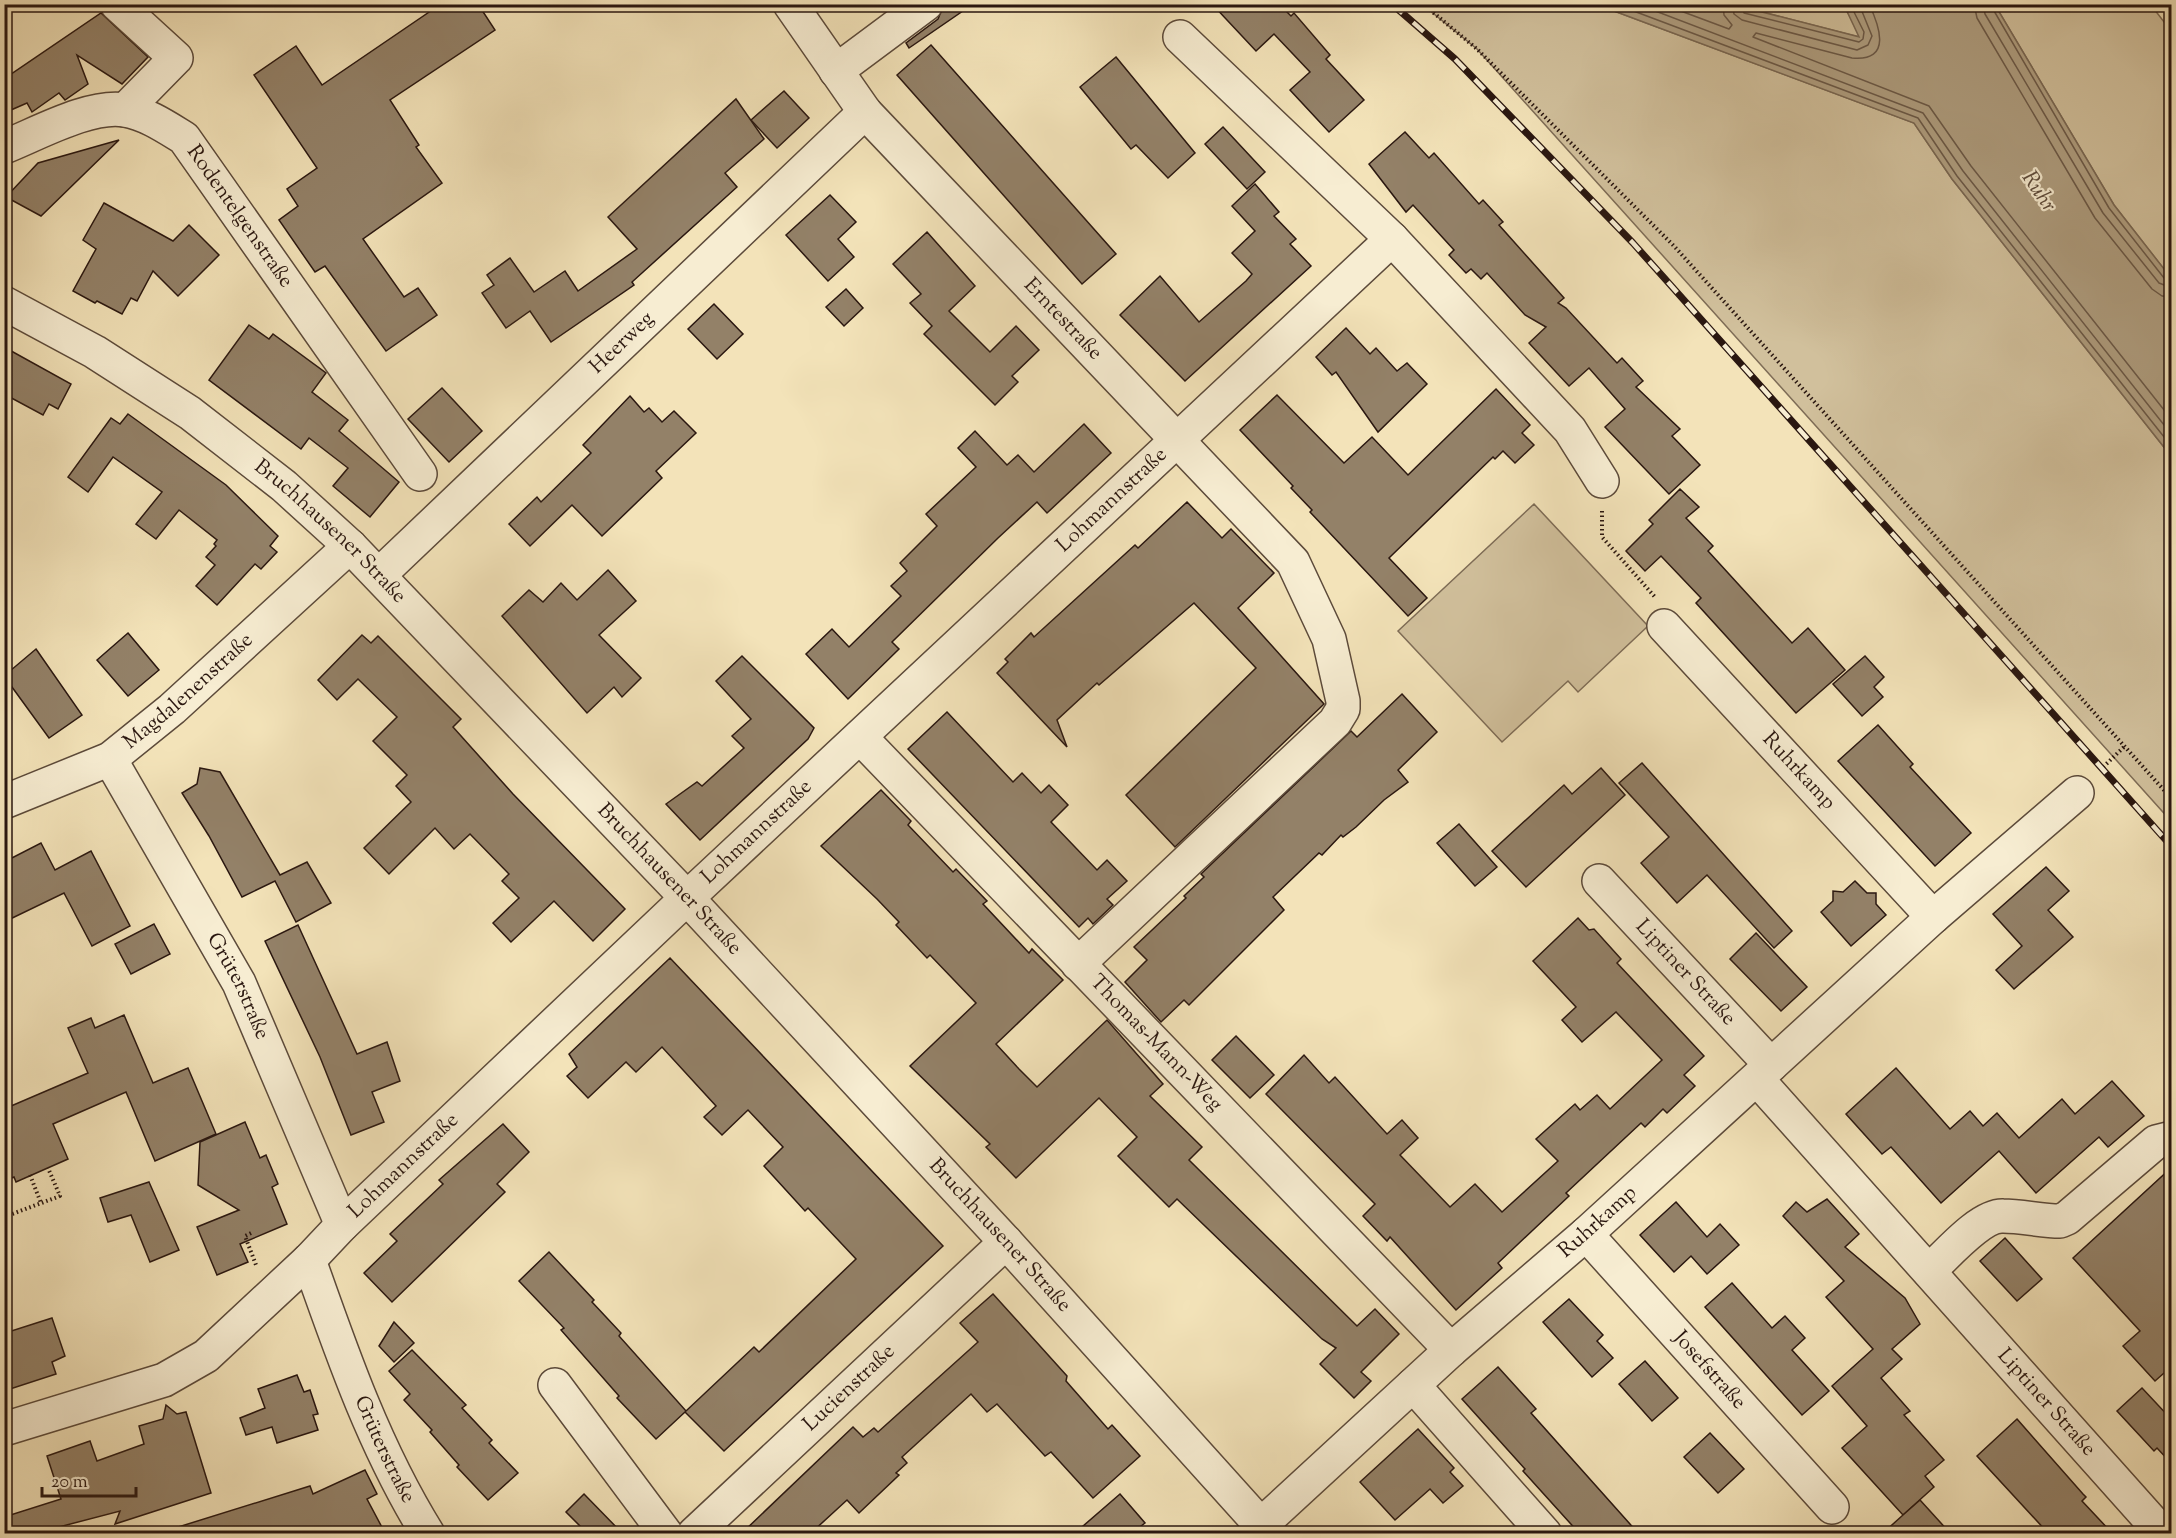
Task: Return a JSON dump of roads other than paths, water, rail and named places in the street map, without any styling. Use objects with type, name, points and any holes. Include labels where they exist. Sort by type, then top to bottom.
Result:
[{"type":"street","points":[[4,147],[81,116],[103,111],[125,110],[176,58],[117,4]]},
{"type":"street","name":"Erntestraße","points":[[790,4],[865,112],[1175,441],[1293,562],[1329,639],[1343,701],[1343,709],[1335,722],[1078,964]]},
{"type":"street","points":[[836,71],[926,4]]},
{"type":"street","points":[[1180,37],[1392,239],[1570,430],[1602,480]]},
{"type":"street","name":"Rodentelgenstraße","points":[[125,110],[157,121],[184,138],[420,474]]},
{"type":"street","name":"Heerweg","points":[[379,575],[865,112]]},
{"type":"street","name":"Lohmannstraße","points":[[4,1429],[164,1380],[206,1356],[687,898],[1392,239]]},
{"type":"street","name":"Bruchhausener Straße","points":[[4,303],[95,352],[190,413],[284,486],[350,546],[687,898],[1006,1242],[1265,1529]]},
{"type":"street","name":"Magdalenenstraße","points":[[4,802],[110,759],[172,709],[350,546]]},
{"type":"street","name":"Ruhrkamp","points":[[1664,626],[1933,916]]},
{"type":"street","name":"Thomas-Mann-Weg","points":[[860,737],[1451,1350]]},
{"type":"street","name":"Grüterstraße","points":[[110,759],[239,983],[342,1225]]},
{"type":"street","name":"Ruhrkamp","points":[[1265,1529],[1451,1350],[1586,1234],[1933,916],[2077,793]]},
{"type":"street","name":"Liptiner Straße","points":[[1599,881],[1764,1072],[1929,1271],[2163,1533]]},
{"type":"street","points":[[1929,1271],[1981,1224],[1992,1218],[2001,1215],[2060,1221],[2067,1218],[2156,1142],[2172,1138]]},
{"type":"street","name":"Josefstraße","points":[[1586,1234],[1832,1508]]},
{"type":"street","name":"Lucienstraße","points":[[694,1533],[1006,1242]]},
{"type":"street","name":"Grüterstraße","points":[[309,1260],[353,1384],[410,1505],[428,1533]]},
{"type":"street","points":[[555,1385],[666,1533]]},
{"type":"street","points":[[1413,1385],[1545,1533]]},
{"type":"water","name":"Ruhr","points":[[1598,5],[1735,5],[1859,37],[1844,5],[1995,5],[2114,205],[2171,278],[2171,456],[1952,179],[1914,123]]},
{"type":"railway","points":[[1392,4],[1455,59],[1633,243],[2172,847]]}]
